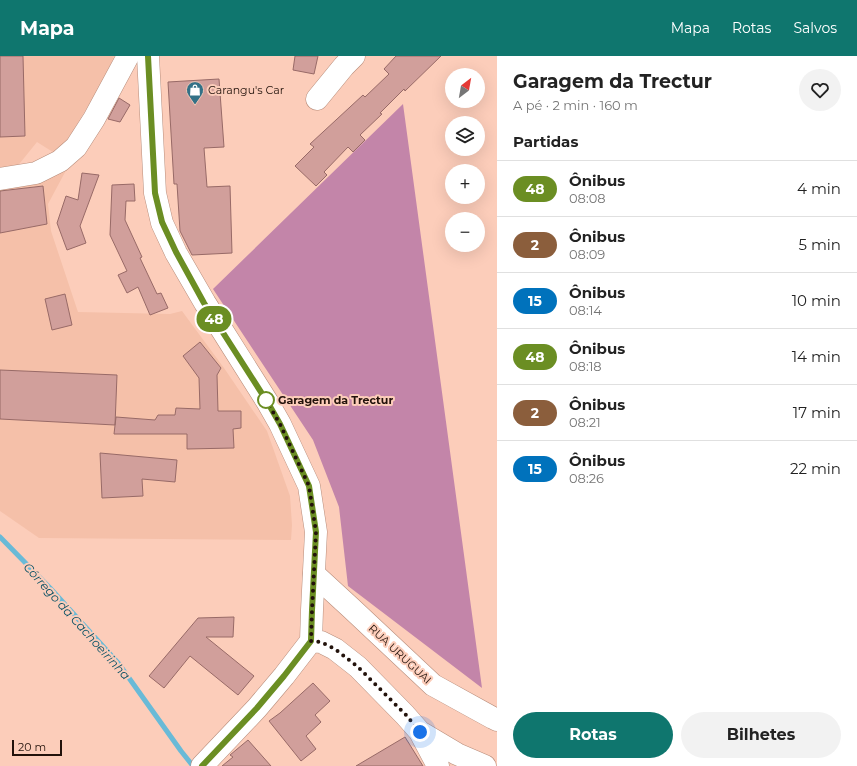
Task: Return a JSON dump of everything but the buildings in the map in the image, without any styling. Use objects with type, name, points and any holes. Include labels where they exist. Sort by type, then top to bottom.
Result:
[{"type":"main road","points":[[0,179],[36,173],[60,161],[76,147],[94,119],[128,56]]},
{"type":"main road","points":[[148,56],[155,193],[162,222],[176,252],[204,303],[277,419],[309,486],[316,532],[311,641],[257,708],[208,760]]},
{"type":"main road","points":[[317,99],[347,59]]},
{"type":"main road","name":"RUA URUGUAI","points":[[314,574],[433,685],[497,720]]},
{"type":"main road","points":[[311,641],[321,642],[335,649],[358,667],[406,715],[420,732],[438,766]]},
{"type":"main road","points":[[420,732],[457,754],[484,766]]},
{"type":"shaded area","points":[[0,56],[114,56],[106,76],[65,144],[56,154],[37,142],[16,168],[0,171]]},
{"type":"shaded area","points":[[403,104],[482,688],[348,586],[339,507],[313,440],[213,289]]},
{"type":"shaded area","points":[[71,161],[48,204],[51,231],[78,312],[170,314],[182,311],[224,368],[267,431],[290,496],[292,525],[291,540],[39,538],[0,511],[0,183]]},
{"type":"waterway","name":"Córrego da Cachoeirinha","points":[[0,537],[50,588],[119,664],[193,766]]},
{"type":"bus line","name":"48","points":[[148,56],[155,193],[162,222],[176,252],[204,303],[280,424],[309,486],[316,532],[311,641],[257,708],[202,766]]},
{"type":"place","name":"Carangu's Car","points":[[195,105]]},
{"type":"place","name":"Garagem da Trectur","points":[[266,400]]},
{"type":"route","points":[[266,400],[280,424],[309,486],[316,532],[311,641],[321,642],[335,649],[358,667],[406,715],[420,732]]}]
